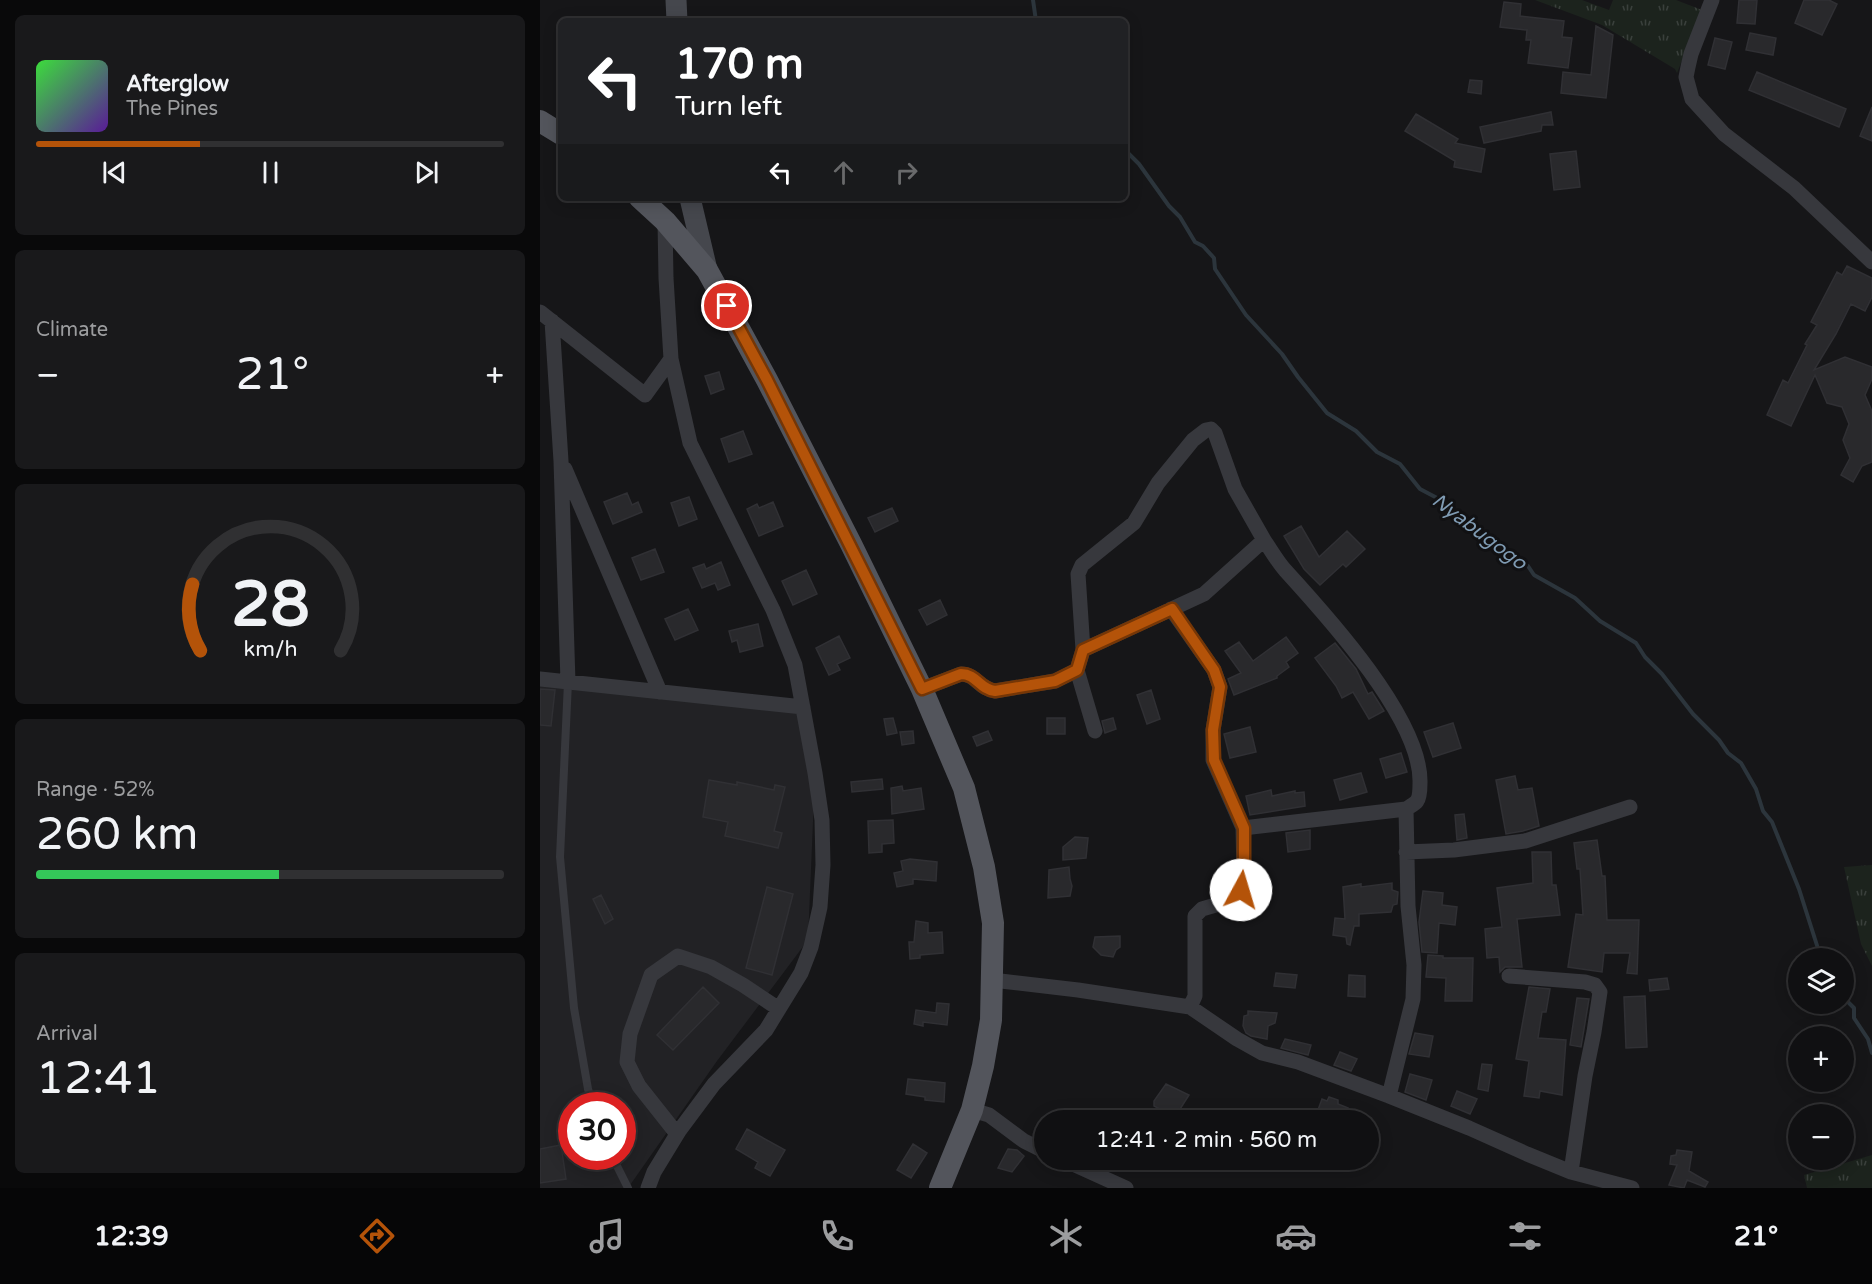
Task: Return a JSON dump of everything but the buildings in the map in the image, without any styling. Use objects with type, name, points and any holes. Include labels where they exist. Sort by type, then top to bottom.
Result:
[{"type":"main road","points":[[540,121],[558,132]]},
{"type":"main road","points":[[643,201],[665,221],[707,270],[767,380],[922,689],[964,788],[984,867],[993,923],[991,1020],[972,1110],[940,1188]]},
{"type":"street","points":[[676,0],[677,18]]},
{"type":"street","points":[[1712,0],[1690,54],[1686,77],[1692,99],[1724,134],[1794,188],[1872,262]]},
{"type":"street","points":[[691,201],[707,270]]},
{"type":"street","points":[[648,1188],[654,1172],[677,1134],[714,1084],[766,1030],[801,973],[811,947],[821,897],[823,865],[822,820],[795,665],[773,610],[690,443],[671,359],[665,221]]},
{"type":"street","points":[[546,317],[645,395],[671,359]]},
{"type":"street","points":[[546,317],[561,461],[568,682]]},
{"type":"street","points":[[1095,731],[1077,670],[1083,650],[1078,574],[1082,565],[1134,523],[1158,483],[1193,440],[1211,429],[1215,434],[1235,489],[1264,540],[1284,569],[1310,595],[1367,667],[1396,711],[1412,745],[1420,774],[1417,801],[1406,809],[1244,828]]},
{"type":"street","points":[[561,461],[660,692]]},
{"type":"street","points":[[1083,650],[1204,594],[1264,540]]},
{"type":"street","points":[[1172,609],[1214,670],[1220,687],[1213,730],[1214,760],[1244,828],[1244,875],[1241,890],[1236,899],[1202,909],[1195,916],[1195,996],[1190,1007]]},
{"type":"street","points":[[922,689],[961,674],[967,674],[974,677],[986,690],[995,691],[1055,681],[1077,670]]},
{"type":"street","points":[[540,679],[803,707]]},
{"type":"street","points":[[1406,852],[1454,850],[1525,841],[1630,807]]},
{"type":"street","points":[[1389,1096],[1413,999],[1414,965],[1408,916],[1406,809]]},
{"type":"street","points":[[677,1134],[639,1086],[627,1062],[630,1034],[651,975],[678,956],[711,967],[779,1009]]},
{"type":"street","points":[[1509,976],[1585,982],[1600,992],[1584,1076],[1571,1172]]},
{"type":"street","points":[[992,980],[1190,1007],[1262,1053],[1298,1062],[1389,1096],[1571,1172],[1632,1188]]},
{"type":"street","points":[[972,1110],[989,1115],[1034,1146]]},
{"type":"street","points":[[1088,1170],[1126,1188]]},
{"type":"lane","points":[[568,682],[560,857],[574,1008],[589,1092]]},
{"type":"lane","points":[[619,1170],[628,1188]]},
{"type":"shaded area","points":[[540,681],[800,713],[814,798],[808,940],[717,1061],[628,1188],[540,1188]]},
{"type":"green space","points":[[1535,0],[1582,0],[1609,10],[1613,0],[1676,0],[1702,10],[1677,73],[1675,69],[1602,25]]},
{"type":"green space","points":[[1872,865],[1872,966],[1861,944],[1844,867]]},
{"type":"green space","points":[[1872,1155],[1872,1188],[1807,1188],[1804,1175],[1821,1170],[1854,1170],[1854,1160]]},
{"type":"waterway","name":"Nyabugogo","points":[[1033,0],[1036,18]]},
{"type":"waterway","name":"Nyabugogo","points":[[1128,153],[1180,217],[1195,242],[1203,246],[1214,258],[1215,269],[1246,315],[1282,354],[1327,413],[1356,431],[1377,452],[1400,464],[1420,489],[1439,499],[1486,542],[1528,566],[1534,575],[1575,598],[1600,621],[1636,643],[1693,714],[1719,740],[1728,753],[1741,763],[1756,789],[1763,811],[1772,822],[1799,889],[1818,948]]},
{"type":"waterway","name":"Nyabugogo","points":[[1854,1014],[1854,1018],[1868,1039],[1872,1053]]},
{"type":"route","points":[[727,306],[767,380],[922,689],[961,674],[974,677],[986,690],[995,691],[1055,681],[1077,670],[1083,650],[1172,609],[1214,670],[1220,687],[1212,745],[1214,760],[1225,790],[1244,828],[1244,875],[1241,890]]}]
